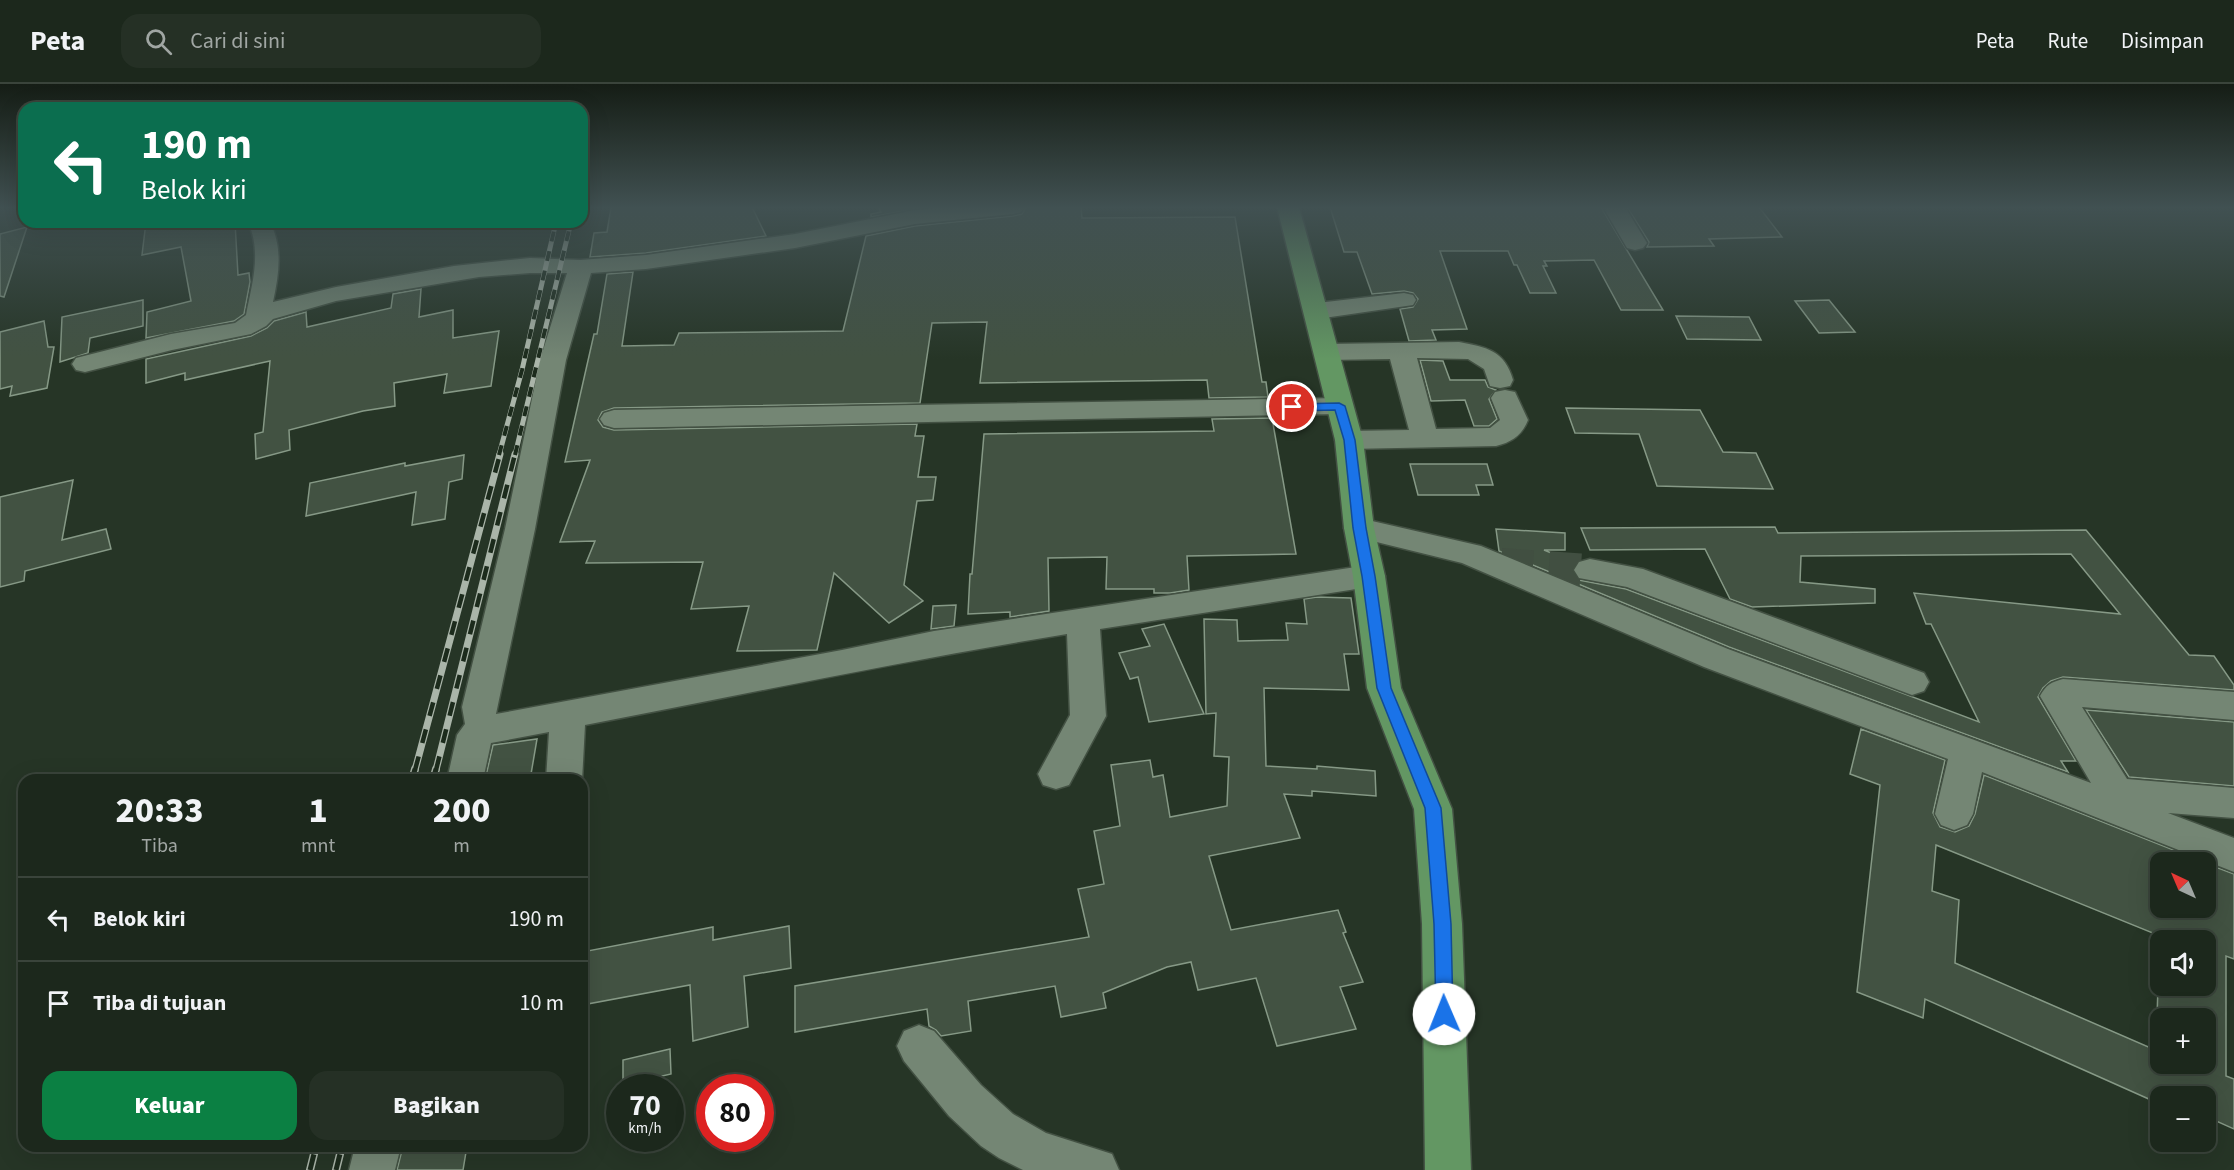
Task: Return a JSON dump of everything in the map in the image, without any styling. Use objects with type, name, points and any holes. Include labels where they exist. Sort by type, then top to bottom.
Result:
[{"type":"highway","points":[[1300,258],[1317,311],[1349,440],[1359,528],[1369,576],[1384,688],[1433,808],[1442,924],[1448,1170]]},
{"type":"street","points":[[257,321],[268,258]]},
{"type":"street","points":[[85,364],[171,342],[242,329],[265,314],[342,292],[446,274],[544,264],[580,267],[677,258]]},
{"type":"street","points":[[580,267],[577,284],[553,360],[520,529],[479,707],[478,717],[489,727],[499,728],[568,715],[842,663],[934,643],[1369,576]]},
{"type":"street","points":[[1317,311],[1404,300]]},
{"type":"street","points":[[1327,352],[1469,351],[1496,365],[1514,420],[1511,428],[1496,437],[1349,440]]},
{"type":"street","points":[[1402,353],[1425,439]]},
{"type":"street","points":[[614,418],[1339,406]]},
{"type":"street","points":[[1359,528],[1470,554],[1716,658],[1968,751],[2119,802],[2234,855]]},
{"type":"street","points":[[1590,570],[1632,577],[1912,682]]},
{"type":"street","points":[[1056,774],[1088,716],[1083,620]]},
{"type":"street","points":[[2119,802],[2057,696],[2063,692],[2234,706]]},
{"type":"street","points":[[564,774],[568,715]]},
{"type":"street","points":[[466,774],[476,735],[489,727]]},
{"type":"street","points":[[1954,814],[1968,751]]},
{"type":"street","points":[[2119,802],[2234,803]]},
{"type":"street","points":[[919,1046],[965,1102],[1004,1137],[1037,1154],[1096,1170]]},
{"type":"street","points":[[372,1170],[376,1152]]},
{"type":"building","points":[[0,258],[17,258],[4,297],[0,296]]},
{"type":"building","points":[[183,258],[237,258],[238,275],[249,273],[250,282],[244,314],[234,321],[146,338],[147,312],[191,301]]},
{"type":"building","points":[[861,258],[1242,258],[1262,382],[1266,382],[1268,397],[1209,398],[1207,380],[980,383],[987,322],[932,323],[920,403],[614,408],[602,412],[598,420],[603,427],[614,430],[917,424],[915,436],[924,436],[918,477],[936,477],[933,500],[917,501],[904,585],[923,601],[889,623],[834,573],[817,650],[737,651],[749,606],[691,609],[703,562],[586,563],[595,541],[560,542],[590,460],[565,462],[594,334],[597,334],[607,274],[633,272],[622,346],[674,345],[679,333],[843,331]]},
{"type":"building","points":[[1359,258],[1442,258],[1467,329],[1432,330],[1436,340],[1409,341],[1400,309],[1413,307],[1418,299],[1413,293],[1404,291],[1372,294]]},
{"type":"building","points":[[1511,258],[1632,258],[1663,310],[1621,310],[1594,260],[1544,261],[1547,266],[1543,266],[1556,293],[1530,293],[1517,265],[1514,265]]},
{"type":"building","points":[[421,289],[419,317],[453,310],[453,338],[499,331],[491,386],[444,393],[447,374],[394,383],[395,406],[363,411],[289,430],[290,450],[256,459],[255,434],[263,432],[270,361],[185,380],[185,373],[146,383],[146,359],[251,336],[267,328],[274,321],[306,312],[307,327],[391,308],[393,294]]},
{"type":"building","points":[[143,300],[143,326],[90,338],[88,353],[60,362],[62,317]]},
{"type":"building","points":[[1829,300],[1855,332],[1819,333],[1795,301]]},
{"type":"building","points":[[1676,316],[1749,317],[1761,340],[1687,339]]},
{"type":"building","points":[[44,321],[48,347],[54,347],[47,388],[10,396],[12,386],[0,389],[0,332]]},
{"type":"building","points":[[1420,360],[1443,361],[1450,380],[1485,380],[1488,387],[1496,390],[1489,399],[1497,419],[1489,426],[1474,426],[1465,400],[1431,401]]},
{"type":"building","points":[[1566,408],[1700,410],[1723,452],[1756,453],[1773,489],[1657,486],[1639,434],[1575,433]]},
{"type":"building","points":[[1272,418],[1296,554],[1187,556],[1189,590],[1170,593],[1154,593],[1154,589],[1106,589],[1107,557],[1048,558],[1049,611],[1010,617],[1010,612],[968,614],[984,434],[1214,431],[1212,419]]},
{"type":"building","points":[[464,455],[462,479],[449,482],[445,519],[412,525],[416,492],[306,516],[310,483],[405,463],[405,466]]},
{"type":"building","points":[[1410,464],[1487,464],[1493,485],[1476,485],[1479,495],[1418,495]]},
{"type":"building","points":[[73,480],[62,540],[106,529],[111,549],[25,571],[24,581],[0,587],[0,497]]},
{"type":"building","points":[[1775,527],[1778,533],[2086,530],[2189,655],[2214,656],[2234,685],[2234,690],[2063,677],[2051,681],[2038,697],[2076,761],[2061,761],[2068,772],[1729,647],[1499,551],[1496,529],[1565,533],[1565,550],[1544,550],[1576,563],[1572,571],[1579,580],[1626,589],[1979,722],[1931,624],[1926,624],[1914,593],[2120,614],[2071,554],[1801,556],[1800,582],[1875,589],[1875,603],[1752,607],[1730,599],[1705,549],[1590,550],[1581,528]]},
{"type":"building","points":[[1351,598],[1359,654],[1344,654],[1349,690],[1264,688],[1266,766],[1317,769],[1317,766],[1375,771],[1376,796],[1312,791],[1312,796],[1284,794],[1300,838],[1209,856],[1231,930],[1338,910],[1346,932],[1343,933],[1363,982],[1340,987],[1356,1029],[1277,1046],[1256,978],[1198,990],[1191,962],[1167,967],[1103,993],[1106,1008],[1061,1017],[1055,986],[968,1001],[971,1031],[941,1036],[929,1026],[927,1009],[795,1032],[795,986],[1089,937],[1078,889],[1104,884],[1094,831],[1120,826],[1111,765],[1150,760],[1153,777],[1163,775],[1170,817],[1227,806],[1229,757],[1214,756],[1216,713],[1206,714],[1204,619],[1237,620],[1238,641],[1288,640],[1286,623],[1307,624],[1304,599]]},
{"type":"building","points":[[956,605],[954,626],[931,629],[933,606]]},
{"type":"building","points":[[1164,624],[1204,714],[1149,722],[1138,677],[1130,679],[1119,653],[1150,646],[1142,629]]},
{"type":"building","points":[[2086,710],[2234,722],[2234,786],[2129,777]]},
{"type":"building","points":[[1861,729],[1945,760],[1933,813],[1940,827],[1955,832],[1969,826],[1975,814],[1984,775],[2179,852],[2150,852],[2150,918],[2216,918],[2216,867],[2234,874],[2234,959],[2226,956],[2226,1076],[2234,1079],[2234,1129],[2216,1121],[2216,1086],[2150,1086],[2150,1100],[1925,999],[1923,1018],[1857,992],[1880,785],[1850,774]],"holes":[[[1936,845],[2150,932],[2150,930],[2216,930],[2216,996],[2158,996],[2157,1008],[2216,1008],[2216,1074],[2150,1074],[2150,1048],[1955,963],[1959,900],[1932,891]]]},
{"type":"building","points":[[537,739],[531,774],[486,774],[493,745]]},
{"type":"building","points":[[789,926],[791,968],[744,976],[748,1027],[693,1041],[690,985],[588,1004],[588,951],[713,927],[713,940]]},
{"type":"building","points":[[670,1049],[671,1074],[623,1074],[623,1060]]},
{"type":"building","points":[[402,1152],[466,1152],[463,1170],[397,1170]]},
{"type":"tunnel","points":[[1501,564],[1590,570]]},
{"type":"railway","points":[[499,455],[522,370],[548,258]]},
{"type":"railway","points":[[515,455],[562,258]]},
{"type":"railway","points":[[415,770],[500,454]]},
{"type":"railway","points":[[436,770],[515,454]]},
{"type":"railway","points":[[414,774],[415,769]]},
{"type":"railway","points":[[435,774],[436,769]]},
{"type":"railway","points":[[310,1170],[314,1152]]},
{"type":"railway","points":[[336,1170],[340,1152]]},
{"type":"route","points":[[1292,407],[1339,406],[1349,440],[1359,528],[1369,576],[1384,688],[1433,808],[1442,924],[1444,1014]]}]
